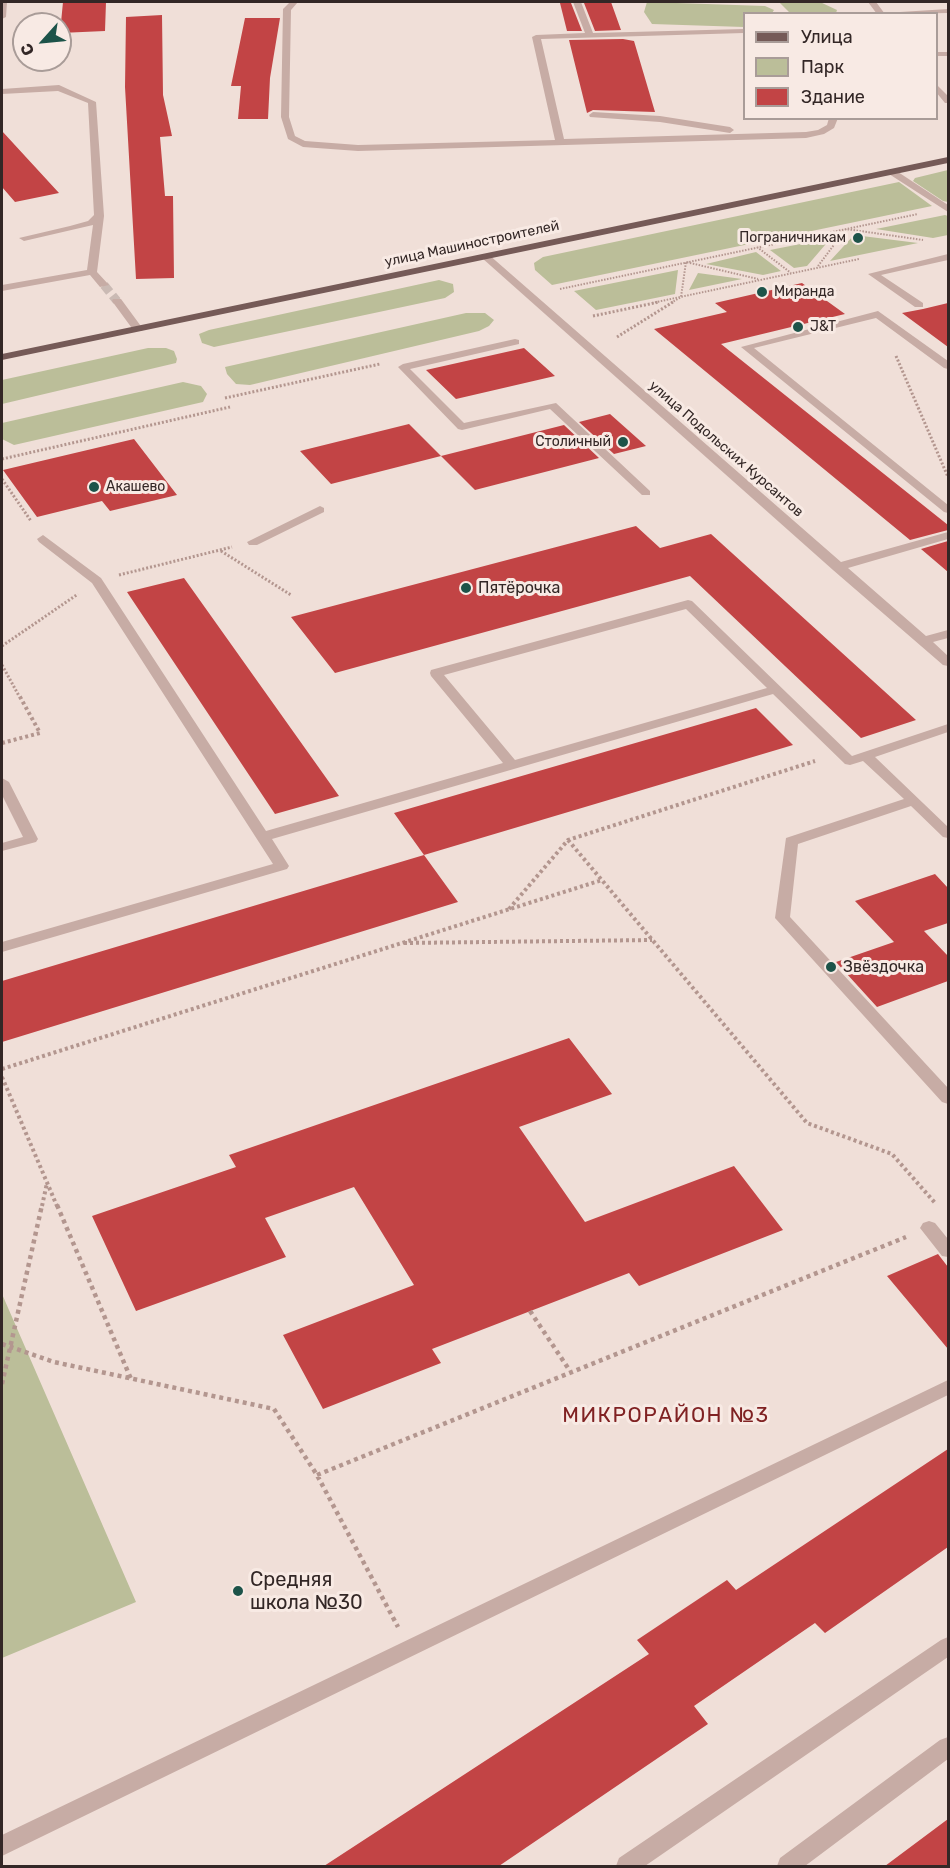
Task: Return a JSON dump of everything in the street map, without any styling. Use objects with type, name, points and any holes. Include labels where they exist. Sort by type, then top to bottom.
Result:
[{"type":"main road","name":"улица Машиностроителей","points":[[2,357],[948,160]]},
{"type":"street","points":[[2,17],[3,2]]},
{"type":"street","points":[[294,2],[287,9],[285,117],[291,137],[303,144],[358,148],[806,135],[821,132],[831,126],[833,120]]},
{"type":"street","points":[[577,2],[589,34]]},
{"type":"street","points":[[932,12],[948,11]]},
{"type":"street","points":[[560,142],[536,37],[743,31]]},
{"type":"street","points":[[2,92],[59,88],[92,102],[99,179],[99,216],[92,272],[104,285]]},
{"type":"street","points":[[938,88],[948,101]]},
{"type":"street","points":[[593,115],[660,119],[760,136]]},
{"type":"street","points":[[892,172],[948,208]]},
{"type":"street","points":[[24,238],[72,229],[90,223],[99,216]]},
{"type":"street","name":"улица Подольских Курсантов","points":[[485,256],[948,663]]},
{"type":"street","points":[[919,305],[873,274],[948,257]]},
{"type":"street","points":[[2,288],[92,272]]},
{"type":"street","points":[[117,302],[138,329]]},
{"type":"street","points":[[948,366],[878,314],[746,347],[948,510]]},
{"type":"street","points":[[515,342],[403,367],[462,427],[552,405],[646,493]]},
{"type":"street","points":[[253,542],[320,510]]},
{"type":"street","points":[[837,567],[948,535]]},
{"type":"street","points":[[2,947],[282,866],[98,581],[43,539]]},
{"type":"street","points":[[512,765],[436,673],[688,604],[850,761],[948,728]]},
{"type":"street","points":[[923,641],[948,634]]},
{"type":"street","points":[[263,837],[777,689]]},
{"type":"street","points":[[866,756],[948,834]]},
{"type":"street","points":[[2,782],[31,839],[2,847]]},
{"type":"street","points":[[913,801],[791,841],[782,918],[948,1098]]},
{"type":"street","points":[[929,1228],[948,1251]]},
{"type":"street","points":[[2,1846],[948,1387]]},
{"type":"street","points":[[627,1866],[948,1646]]},
{"type":"street","points":[[788,1866],[948,1748]]},
{"type":"path","points":[[560,289],[948,208]]},
{"type":"path","points":[[846,229],[924,240]]},
{"type":"path","points":[[817,268],[846,229]]},
{"type":"path","points":[[757,248],[792,273]]},
{"type":"path","points":[[592,316],[860,258]]},
{"type":"path","points":[[686,262],[762,280]]},
{"type":"path","points":[[617,337],[681,297],[686,262]]},
{"type":"path","points":[[878,314],[948,477]]},
{"type":"path","points":[[2,459],[230,407]]},
{"type":"path","points":[[2,479],[43,539]]},
{"type":"path","points":[[220,550],[291,595]]},
{"type":"path","points":[[2,665],[40,733],[2,743]]},
{"type":"path","points":[[508,909],[568,840],[841,752]]},
{"type":"path","points":[[568,840],[807,1123],[892,1154],[941,1210]]},
{"type":"path","points":[[2,1069],[602,880]]},
{"type":"path","points":[[400,944],[652,940]]},
{"type":"path","points":[[2,1077],[131,1379]]},
{"type":"path","points":[[2,1384],[47,1182]]},
{"type":"path","points":[[317,1475],[929,1228]]},
{"type":"path","points":[[530,1311],[570,1371]]},
{"type":"path","points":[[2,1344],[54,1362],[274,1409],[317,1475],[410,1648]]},
{"type":"green space","points":[[647,2],[765,6],[774,10],[773,12],[743,12],[743,27],[652,24],[644,12]]},
{"type":"green space","points":[[779,2],[820,2],[837,10],[836,12],[789,12]]},
{"type":"green space","points":[[948,170],[948,202],[913,181],[915,178]]},
{"type":"green space","points":[[899,182],[932,206],[552,285],[535,270],[534,263],[543,257]]},
{"type":"green space","points":[[948,216],[948,235],[933,238],[876,229]]},
{"type":"green space","points":[[854,235],[918,243],[830,261]]},
{"type":"green space","points":[[831,238],[807,266],[794,268],[770,250]]},
{"type":"green space","points":[[756,252],[781,271],[763,275],[706,264]]},
{"type":"green space","points":[[678,270],[675,294],[596,310],[574,291]]},
{"type":"green space","points":[[698,273],[742,279],[689,290]]},
{"type":"green space","points":[[439,280],[453,284],[454,292],[445,298],[214,347],[202,343],[199,334],[209,330]]},
{"type":"green space","points":[[466,313],[485,313],[494,320],[489,326],[479,331],[250,385],[236,384],[227,374],[225,367]]},
{"type":"green space","points":[[148,348],[166,348],[174,351],[176,363],[2,404],[2,380]]},
{"type":"green space","points":[[183,382],[201,386],[207,394],[203,402],[14,445],[2,439],[2,423]]},
{"type":"green space","points":[[2,1294],[136,1602],[2,1658]]},
{"type":"building","points":[[63,2],[106,2],[105,31],[72,32],[72,12],[62,12]]},
{"type":"building","points":[[611,2],[621,30],[595,31],[584,3]]},
{"type":"building","points":[[560,3],[571,3],[582,31],[567,31]]},
{"type":"building","points":[[162,15],[163,95],[172,136],[160,137],[165,196],[173,196],[174,278],[136,279],[125,87],[126,17]]},
{"type":"building","points":[[245,18],[280,18],[270,78],[268,119],[238,119],[241,86],[231,86]]},
{"type":"building","points":[[623,39],[634,41],[655,112],[593,110],[587,113],[569,40]]},
{"type":"building","points":[[2,131],[59,193],[15,202],[2,187]]},
{"type":"building","points":[[802,283],[845,314],[721,344],[948,525],[948,530],[910,540],[654,329],[727,312],[715,303]]},
{"type":"building","points":[[948,303],[948,347],[902,313],[923,309]]},
{"type":"building","points":[[524,348],[555,376],[456,399],[426,370]]},
{"type":"building","points":[[610,414],[646,446],[614,454],[579,422]]},
{"type":"building","points":[[409,424],[441,456],[331,484],[300,451]]},
{"type":"building","points":[[564,425],[599,458],[475,490],[441,456]]},
{"type":"building","points":[[134,439],[177,495],[110,511],[102,501],[37,517],[3,470]]},
{"type":"building","points":[[636,526],[660,548],[711,534],[916,720],[861,738],[690,576],[335,673],[291,617]]},
{"type":"building","points":[[948,541],[948,572],[921,549]]},
{"type":"building","points":[[184,578],[339,796],[275,814],[127,592]]},
{"type":"building","points":[[756,708],[793,745],[424,855],[394,813]]},
{"type":"building","points":[[424,855],[458,902],[2,1042],[2,981]]},
{"type":"building","points":[[935,874],[948,888],[948,923],[924,931],[948,956],[948,981],[877,1007],[836,962],[894,942],[855,901]]},
{"type":"building","points":[[569,1038],[612,1094],[519,1127],[585,1222],[734,1166],[783,1230],[639,1286],[629,1273],[432,1349],[441,1363],[323,1409],[283,1335],[414,1285],[354,1187],[265,1218],[286,1257],[136,1311],[92,1216],[236,1167],[229,1155]]},
{"type":"building","points":[[938,1254],[948,1267],[948,1349],[887,1276]]},
{"type":"building","points":[[948,1449],[948,1547],[825,1633],[815,1623],[694,1706],[708,1724],[499,1866],[324,1866],[649,1654],[637,1640],[727,1580],[736,1590]]},
{"type":"building","points":[[948,1819],[948,1866],[885,1866]]},
{"type":"tunnel","points":[[104,285],[117,301]]},
{"type":"place","name":"Пограничникам","points":[[858,238]]},
{"type":"place","name":"Миранда","points":[[762,292]]},
{"type":"place","name":"J&T","points":[[798,327]]},
{"type":"place","name":"Столичный","points":[[623,442]]},
{"type":"place","name":"Акашево","points":[[94,487]]},
{"type":"place","name":"Пятёрочка","points":[[466,588]]},
{"type":"place","name":"Звёздочка","points":[[831,967]]},
{"type":"place","name":"Средняя школа №30","points":[[238,1591]]},
{"type":"district","name":"МИКРОРАЙОН №3","points":[[666,1416]]}]
